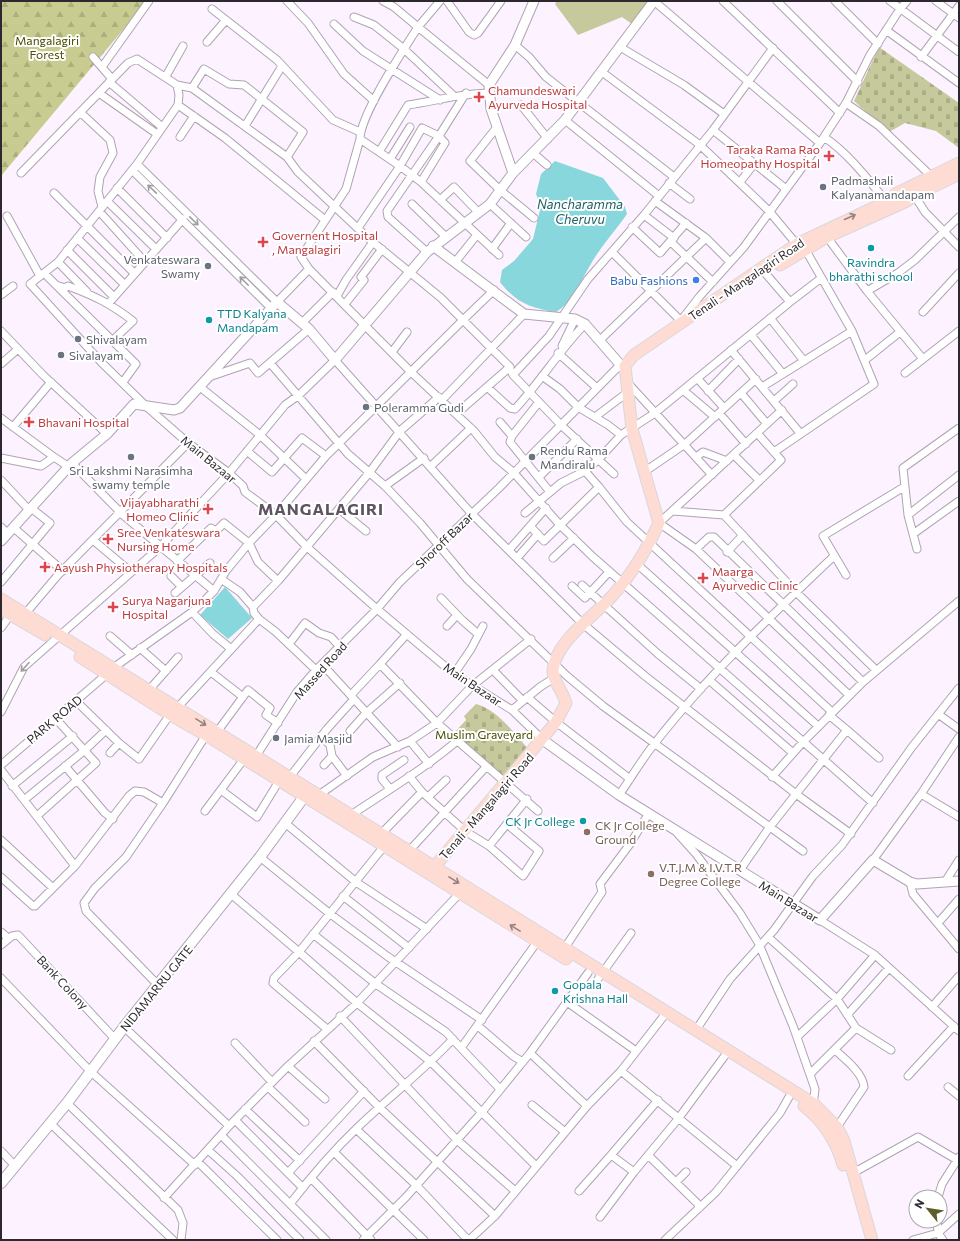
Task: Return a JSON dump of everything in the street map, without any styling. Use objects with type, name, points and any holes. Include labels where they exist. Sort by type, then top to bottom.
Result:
[{"type":"main road","points":[[883,205],[931,176],[959,163]]},
{"type":"main road","points":[[883,205],[898,210],[917,196],[959,174]]},
{"type":"main road","points":[[917,196],[959,182]]},
{"type":"main road","name":"Tenali - Mangalagiri Road","points":[[625,364],[638,359],[766,274],[801,248],[827,237],[883,205]]},
{"type":"main road","name":"Tenali - Mangalagiri Road","points":[[625,364],[634,355],[679,323],[801,248],[883,205]]},
{"type":"main road","points":[[554,663],[558,653],[583,624],[603,606],[637,564],[650,543],[659,523],[632,429],[625,364]]},
{"type":"main road","points":[[3,605],[25,614],[57,638]]},
{"type":"main road","points":[[3,605],[110,671],[244,759],[284,779],[311,796],[385,846],[432,870],[564,949],[600,976],[663,1017],[727,1053],[812,1108],[837,1127],[846,1148],[872,1240]]},
{"type":"main road","name":"Tenali - Mangalagiri Road","points":[[432,870],[543,740],[556,722],[566,703],[563,692],[554,678],[554,663]]},
{"type":"main road","points":[[110,671],[148,690],[173,712],[217,732],[256,756],[284,779]]},
{"type":"main road","points":[[311,796],[351,815],[409,851],[459,894],[588,972],[600,976],[696,1030],[789,1097],[812,1108],[830,1131],[835,1142],[864,1240]]},
{"type":"main road","name":"NIDAMARRU GATE","points":[[2,1179],[15,1166],[67,1103],[124,1027],[231,894],[285,823],[311,796]]},
{"type":"street","points":[[102,67],[149,1]]},
{"type":"street","points":[[287,1],[308,23],[344,74],[374,101]]},
{"type":"street","points":[[383,1],[394,7],[490,89]]},
{"type":"street","points":[[440,1],[418,27],[392,68],[374,101],[360,135],[346,189],[301,257],[309,269],[411,372],[471,428],[495,457],[514,473],[540,500],[560,525],[609,572],[873,803]]},
{"type":"street","points":[[447,1],[469,32],[474,35],[478,33],[501,1]]},
{"type":"street","points":[[513,173],[490,109],[490,89],[515,45],[534,1]]},
{"type":"street","points":[[1,712],[21,671],[160,546],[229,473],[284,405],[299,395],[335,360],[430,249],[490,204],[513,173],[565,120],[654,1],[748,81],[822,140],[836,145],[866,176],[883,205]]},
{"type":"street","points":[[723,1],[840,113]]},
{"type":"street","points":[[777,1],[786,4],[858,82]]},
{"type":"street","points":[[835,1],[878,44]]},
{"type":"street","points":[[890,1],[959,52]]},
{"type":"street","points":[[612,252],[652,291],[679,323],[744,247],[822,140],[846,103],[886,30],[907,1]]},
{"type":"street","points":[[936,1],[956,16]]},
{"type":"street","points":[[921,57],[936,35],[956,16],[959,6]]},
{"type":"street","points":[[212,9],[282,66],[333,120],[360,135],[379,152],[411,174],[440,200],[476,236],[499,255]]},
{"type":"street","points":[[354,17],[374,25],[404,49],[454,96]]},
{"type":"street","points":[[207,42],[226,20]]},
{"type":"street","points":[[334,24],[363,51],[392,68],[440,100]]},
{"type":"street","points":[[886,30],[921,57],[956,81],[959,72]]},
{"type":"street","points":[[515,45],[529,57],[546,77],[672,180],[690,199]]},
{"type":"street","points":[[166,76],[182,46]]},
{"type":"street","points":[[620,47],[684,85],[724,114]]},
{"type":"street","points":[[513,375],[549,336],[588,279],[672,180],[712,130],[773,48]]},
{"type":"street","points":[[93,57],[102,67],[110,80],[162,127]]},
{"type":"street","points":[[21,173],[110,80],[128,63],[137,59],[166,76],[177,85],[192,88],[287,157],[298,172],[373,242],[440,297],[490,350],[510,367],[513,375],[562,426],[614,474]]},
{"type":"street","points":[[245,126],[282,66]]},
{"type":"street","points":[[192,88],[204,69],[229,84],[244,85],[303,132],[287,157]]},
{"type":"street","points":[[602,72],[700,145],[769,211],[801,248],[852,331],[874,384],[774,452]]},
{"type":"street","points":[[42,275],[58,262],[137,164],[178,105],[179,95],[177,85]]},
{"type":"street","points":[[379,152],[408,105],[440,100],[466,93],[490,89]]},
{"type":"street","points":[[99,93],[158,134]]},
{"type":"street","points":[[466,93],[439,136],[411,174],[387,214],[430,249],[456,261],[524,314],[563,317],[574,319],[585,324],[599,340],[625,364]]},
{"type":"street","points":[[846,103],[878,126],[931,176]]},
{"type":"street","points":[[178,105],[225,138],[325,220]]},
{"type":"street","points":[[521,105],[548,139]]},
{"type":"street","points":[[80,112],[110,140],[113,153],[100,177],[98,191],[100,209],[144,261]]},
{"type":"street","points":[[180,137],[194,116]]},
{"type":"street","points":[[565,120],[686,223],[706,238],[730,262]]},
{"type":"street","points":[[390,159],[410,127]]},
{"type":"street","points":[[497,127],[470,161],[500,190],[534,218]]},
{"type":"street","points":[[358,228],[400,166],[422,128],[439,136],[445,143],[420,182]]},
{"type":"street","points":[[712,130],[786,189]]},
{"type":"street","points":[[533,153],[547,164]]},
{"type":"street","points":[[137,164],[220,252],[274,305],[302,323],[309,330],[376,407],[424,458],[471,513],[583,624],[772,776],[851,834]]},
{"type":"street","points":[[740,182],[754,164]]},
{"type":"street","points":[[132,170],[220,252]]},
{"type":"street","points":[[440,200],[454,187],[478,212]]},
{"type":"street","points":[[117,188],[167,238]]},
{"type":"street","points":[[54,193],[134,273]]},
{"type":"street","points":[[917,196],[925,212],[959,247]]},
{"type":"street","points":[[107,201],[156,249]]},
{"type":"street","points":[[412,204],[446,237]]},
{"type":"street","points":[[490,204],[526,237]]},
{"type":"street","points":[[644,214],[673,240],[686,257],[713,282]]},
{"type":"street","points":[[7,216],[42,275],[56,285],[136,364],[123,382]]},
{"type":"street","points":[[867,291],[898,273],[915,260],[959,217]]},
{"type":"street","points":[[109,303],[144,261],[167,238],[183,219]]},
{"type":"street","points":[[492,249],[511,223]]},
{"type":"street","points":[[632,227],[660,253],[673,240],[686,223]]},
{"type":"street","points":[[456,261],[476,236]]},
{"type":"street","points":[[827,237],[867,291],[923,359]]},
{"type":"street","points":[[78,238],[124,284]]},
{"type":"street","points":[[599,340],[706,238]]},
{"type":"street","points":[[302,323],[335,294],[373,242]]},
{"type":"street","points":[[345,304],[364,280],[361,277],[382,249]]},
{"type":"street","points":[[67,250],[114,297]]},
{"type":"street","points":[[58,262],[88,294]]},
{"type":"street","points":[[1,541],[71,465],[107,434],[134,404],[177,410],[309,269]]},
{"type":"street","points":[[923,312],[959,273]]},
{"type":"street","points":[[766,274],[790,302]]},
{"type":"street","name":"Main Bazaar","points":[[42,275],[30,284],[101,362],[188,443],[229,473],[243,486],[245,492],[276,515],[307,547],[454,674],[512,710],[543,740],[619,796],[649,813],[676,832],[740,870],[875,955],[956,1029]]},
{"type":"street","points":[[524,513],[561,483],[585,471],[599,459],[621,435],[655,413],[770,318],[820,279]]},
{"type":"street","points":[[56,285],[65,288],[68,286],[109,303],[133,321],[112,341]]},
{"type":"street","points":[[1,295],[13,286]]},
{"type":"street","name":"PARK ROAD","points":[[1,765],[110,671],[192,612],[214,591],[249,543],[276,515],[326,456],[494,290]]},
{"type":"street","points":[[253,607],[278,582],[339,509],[369,473],[400,431],[440,399],[524,314]]},
{"type":"street","points":[[770,318],[804,361]]},
{"type":"street","points":[[558,353],[574,319]]},
{"type":"street","points":[[487,387],[512,410],[530,393],[558,353],[585,324]]},
{"type":"street","points":[[208,378],[250,363],[258,373],[309,330]]},
{"type":"street","points":[[1,331],[51,382],[107,434]]},
{"type":"street","points":[[762,387],[852,331]]},
{"type":"street","points":[[905,373],[959,331]]},
{"type":"street","points":[[392,352],[407,332]]},
{"type":"street","points":[[865,360],[900,332]]},
{"type":"street","points":[[751,335],[783,374]]},
{"type":"street","points":[[1,364],[18,349]]},
{"type":"street","points":[[731,350],[800,433]]},
{"type":"street","points":[[558,353],[597,388]]},
{"type":"street","points":[[708,391],[739,360]]},
{"type":"street","points":[[270,363],[348,454],[385,486],[467,580],[531,639],[554,663],[591,696],[654,744],[803,851]]},
{"type":"street","name":"Shoroff Bazar","points":[[377,609],[400,582],[562,426],[597,388],[625,364]]},
{"type":"street","points":[[456,414],[510,367]]},
{"type":"street","points":[[542,376],[560,389],[578,407],[621,435]]},
{"type":"street","points":[[697,378],[708,391],[719,413],[746,444]]},
{"type":"street","points":[[644,472],[685,444],[756,379]]},
{"type":"street","points":[[626,380],[712,475]]},
{"type":"street","points":[[13,427],[51,382]]},
{"type":"street","points":[[774,401],[793,384]]},
{"type":"street","points":[[200,386],[260,435],[306,479]]},
{"type":"street","points":[[683,390],[719,413]]},
{"type":"street","points":[[595,417],[628,392]]},
{"type":"street","points":[[741,393],[767,424]]},
{"type":"street","points":[[539,402],[512,436],[510,442],[526,460],[550,492]]},
{"type":"street","points":[[782,410],[674,511],[659,523],[696,549],[849,695]]},
{"type":"street","points":[[2,420],[54,457],[71,465],[120,512],[214,591]]},
{"type":"street","points":[[500,422],[512,436]]},
{"type":"street","points":[[431,466],[471,428]]},
{"type":"street","points":[[917,549],[908,515],[903,471],[905,466],[959,428]]},
{"type":"street","points":[[724,514],[781,460],[757,433]]},
{"type":"street","points":[[247,451],[272,472],[302,438],[326,456]]},
{"type":"street","points":[[539,477],[577,439]]},
{"type":"street","points":[[25,614],[63,571],[188,443]]},
{"type":"street","points":[[696,457],[703,452],[727,461]]},
{"type":"street","points":[[734,455],[759,480]]},
{"type":"street","points":[[1,458],[41,466],[54,457]]},
{"type":"street","points":[[385,486],[424,458]]},
{"type":"street","points":[[585,471],[627,522],[752,636],[831,713],[846,730],[879,758]]},
{"type":"street","points":[[908,515],[959,475]]},
{"type":"street","points":[[1,480],[30,509],[50,523],[1,582]]},
{"type":"street","points":[[846,574],[823,536],[904,487]]},
{"type":"street","points":[[530,526],[544,541],[599,488]]},
{"type":"street","points":[[913,534],[959,502]]},
{"type":"street","points":[[509,550],[546,508]]},
{"type":"street","points":[[339,509],[366,531]]},
{"type":"street","points":[[674,511],[724,514],[796,592],[876,670]]},
{"type":"street","points":[[177,560],[211,528],[216,531],[224,522],[249,543],[258,562],[278,582]]},
{"type":"street","points":[[1,527],[32,543],[63,571]]},
{"type":"street","points":[[517,558],[538,534]]},
{"type":"street","points":[[727,552],[743,535]]},
{"type":"street","points":[[696,549],[712,536],[863,682]]},
{"type":"street","points":[[554,558],[574,538]]},
{"type":"street","points":[[93,540],[131,572]]},
{"type":"street","points":[[619,796],[654,744],[709,680],[783,604],[834,556]]},
{"type":"street","points":[[175,593],[210,562]]},
{"type":"street","points":[[637,564],[818,726]]},
{"type":"street","points":[[572,586],[585,598],[609,572]]},
{"type":"street","points":[[171,576],[182,587]]},
{"type":"street","points":[[222,579],[240,592],[253,607],[254,613],[259,619],[289,644],[316,670]]},
{"type":"street","points":[[582,585],[591,592],[603,606],[701,689]]},
{"type":"street","points":[[441,598],[478,634]]},
{"type":"street","points":[[772,776],[802,742],[849,695],[876,670],[959,601]]},
{"type":"street","points":[[1,628],[3,605]]},
{"type":"street","name":"Massed Road","points":[[256,756],[297,692],[316,670],[377,609]]},
{"type":"street","points":[[192,612],[213,634],[230,648]]},
{"type":"street","points":[[447,626],[457,615]]},
{"type":"street","points":[[76,701],[119,743],[139,760],[173,712],[211,672],[230,648],[259,619]]},
{"type":"street","points":[[289,644],[305,623],[319,633],[331,637],[340,647]]},
{"type":"street","points":[[454,674],[471,649],[483,626]]},
{"type":"street","points":[[221,790],[257,817],[284,779],[407,634]]},
{"type":"street","points":[[110,636],[132,655]]},
{"type":"street","points":[[311,796],[347,776],[373,757],[410,741],[437,723],[472,686],[531,639]]},
{"type":"street","points":[[140,648],[166,671]]},
{"type":"street","points":[[148,690],[178,657]]},
{"type":"street","points":[[322,664],[398,747]]},
{"type":"street","points":[[380,664],[437,723],[486,767],[527,799],[538,811]]},
{"type":"street","points":[[493,670],[525,699],[630,779]]},
{"type":"street","points":[[211,672],[243,697]]},
{"type":"street","points":[[512,710],[540,687],[554,678]]},
{"type":"street","points":[[709,680],[793,753]]},
{"type":"street","points":[[350,732],[366,713],[400,683]]},
{"type":"street","points":[[696,1030],[730,979],[760,944],[768,937],[813,876],[851,834],[912,747],[959,688]]},
{"type":"street","points":[[217,732],[248,690],[270,708],[266,715],[278,723]]},
{"type":"street","points":[[938,714],[959,729]]},
{"type":"street","points":[[37,816],[96,763],[56,719]]},
{"type":"street","points":[[24,800],[85,750],[106,730]]},
{"type":"street","points":[[740,870],[769,828],[846,730]]},
{"type":"street","points":[[158,985],[86,912],[84,903],[95,888],[126,857],[163,803],[206,735]]},
{"type":"street","points":[[12,786],[73,736]]},
{"type":"street","points":[[321,736],[330,745],[332,756],[347,776]]},
{"type":"street","points":[[820,920],[873,860],[921,794],[959,737]]},
{"type":"street","points":[[410,741],[429,764]]},
{"type":"street","points":[[351,815],[429,764],[457,741]]},
{"type":"street","points":[[110,753],[119,743]]},
{"type":"street","points":[[324,765],[332,756]]},
{"type":"street","points":[[205,811],[244,759]]},
{"type":"street","points":[[390,789],[382,779],[382,775],[404,760]]},
{"type":"street","points":[[65,766],[113,819]]},
{"type":"street","points":[[409,851],[486,767]]},
{"type":"street","points":[[1,770],[75,866]]},
{"type":"street","points":[[409,776],[425,794],[466,831],[489,846],[521,875],[526,874],[539,851],[507,824]]},
{"type":"street","points":[[381,834],[401,811],[446,780]]},
{"type":"street","points":[[1,877],[34,907],[75,866],[113,819],[129,796],[135,791],[144,792],[163,803]]},
{"type":"street","points":[[921,794],[959,817]]},
{"type":"street","points":[[489,846],[527,799]]},
{"type":"street","points":[[564,949],[602,892],[600,884],[630,844],[649,813]]},
{"type":"street","points":[[285,823],[356,882],[427,929]]},
{"type":"street","points":[[676,832],[696,854],[740,913],[760,944],[797,1037],[815,1089],[812,1108]]},
{"type":"street","points":[[1,840],[53,888]]},
{"type":"street","points":[[327,1029],[273,983],[274,978],[299,952],[329,913],[385,846]]},
{"type":"street","points":[[260,857],[329,913],[480,1023],[513,1056],[523,1062]]},
{"type":"street","points":[[873,860],[910,882],[917,884],[959,880]]},
{"type":"street","points":[[945,882],[959,860]]},
{"type":"street","points":[[910,882],[913,894],[959,950]]},
{"type":"street","points":[[231,894],[357,1003],[431,1062],[535,1165]]},
{"type":"street","points":[[164,1198],[245,1109],[340,1016],[357,1003],[376,984],[459,894]]},
{"type":"street","points":[[343,896],[409,948]]},
{"type":"street","points":[[938,923],[959,899]]},
{"type":"street","points":[[1,932],[8,938],[1,945]]},
{"type":"street","name":"Bank Colony","points":[[8,938],[16,934],[22,939],[115,1039]]},
{"type":"street","points":[[313,934],[376,984],[446,1032],[500,1089]]},
{"type":"street","points":[[600,976],[631,934]]},
{"type":"street","points":[[768,937],[838,999],[856,1028],[891,1050]]},
{"type":"street","points":[[461,1048],[537,942]]},
{"type":"street","points":[[797,1037],[838,999],[875,955]]},
{"type":"street","points":[[848,1014],[889,968]]},
{"type":"street","points":[[312,1179],[367,1239],[482,1112],[530,1053],[588,972]]},
{"type":"street","points":[[932,1007],[959,976]]},
{"type":"street","points":[[1,978],[90,1071],[196,1163],[277,1240]]},
{"type":"street","points":[[567,1002],[636,1051]]},
{"type":"street","points":[[340,1016],[457,1140],[515,1191]]},
{"type":"street","points":[[356,1129],[416,1186],[468,1240],[495,1216],[535,1165],[587,1106],[621,1071],[663,1017]]},
{"type":"street","points":[[124,1027],[229,1126]]},
{"type":"street","points":[[810,1074],[836,1050],[856,1028]]},
{"type":"street","points":[[908,1076],[956,1029]]},
{"type":"street","points":[[290,1204],[356,1129],[404,1084],[431,1062],[453,1039]]},
{"type":"street","points":[[314,1041],[380,1108],[495,1216]]},
{"type":"street","points":[[235,1043],[305,1122]]},
{"type":"street","points":[[836,1050],[864,1081],[864,1087],[837,1127]]},
{"type":"street","points":[[530,1053],[587,1106]]},
{"type":"street","points":[[600,1217],[634,1172],[678,1119],[727,1053]]},
{"type":"street","points":[[288,1066],[324,1099]]},
{"type":"street","points":[[621,1071],[737,1166]]},
{"type":"street","points":[[948,1088],[959,1096]]},
{"type":"street","points":[[288,1173],[364,1091]]},
{"type":"street","points":[[665,1240],[716,1192],[780,1114],[789,1097]]},
{"type":"street","points":[[579,1191],[658,1100]]},
{"type":"street","points":[[67,1103],[181,1215],[184,1228],[181,1240]]},
{"type":"street","points":[[532,1105],[565,1132]]},
{"type":"street","points":[[245,1109],[300,1161]]},
{"type":"street","points":[[235,1120],[303,1188]]},
{"type":"street","points":[[50,1124],[173,1240]]},
{"type":"street","points":[[221,1135],[326,1240]]},
{"type":"street","points":[[853,1173],[918,1137],[958,1159],[940,1189]]},
{"type":"street","points":[[208,1150],[237,1176],[300,1240]]},
{"type":"street","points":[[1,1151],[15,1166]]},
{"type":"street","points":[[335,1153],[424,1240]]},
{"type":"street","points":[[611,1155],[634,1172]]},
{"type":"street","points":[[648,1155],[698,1204],[699,1208]]},
{"type":"street","points":[[676,1182],[686,1172]]},
{"type":"street","points":[[913,1240],[938,1233],[959,1214]]},
{"type":"street","points":[[938,1229],[938,1233],[943,1240]]},
{"type":"green space","name":"Mangalagiri Forest","points":[[1,1],[147,1],[1,176]]},
{"type":"green space","points":[[557,1],[648,1],[632,24],[622,17],[578,35],[555,4]]},
{"type":"green space","points":[[879,47],[959,103],[959,148],[936,131],[905,123],[889,132],[854,101]]},
{"type":"green space","name":"Muslim Graveyard","points":[[476,704],[492,711],[499,717],[529,750],[504,779],[452,735],[466,720],[464,716]]},
{"type":"water","name":"Nancharamma Cheruvu","points":[[555,161],[603,178],[625,207],[627,214],[596,256],[573,296],[556,312],[539,309],[518,300],[500,282],[502,270],[514,261],[533,239],[541,206],[536,194],[541,174]]},
{"type":"water","points":[[225,587],[252,618],[228,639],[200,615]]},
{"type":"place","name":"Chamundeswari Ayurveda Hospital","points":[[479,97]]},
{"type":"place","name":"Taraka Rama Rao Homeopathy Hospital","points":[[829,156]]},
{"type":"place","name":"Padmashali Kalyanamandapam","points":[[823,187]]},
{"type":"place","name":"Governent Hospital , Mangalagiri","points":[[263,242]]},
{"type":"place","name":"Ravindra bharathi school","points":[[871,248]]},
{"type":"place","name":"Venkateswara Swamy","points":[[208,266]]},
{"type":"place","name":"Babu Fashions","points":[[696,280]]},
{"type":"place","name":"TTD Kalyana Mandapam","points":[[209,320]]},
{"type":"place","name":"Shivalayam","points":[[78,339]]},
{"type":"place","name":"Sivalayam","points":[[61,355]]},
{"type":"place","name":"Poleramma Gudi","points":[[366,407]]},
{"type":"place","name":"Bhavani Hospital","points":[[29,422]]},
{"type":"place","name":"Sri Lakshmi Narasimha swamy temple","points":[[131,457]]},
{"type":"place","name":"Rendu Rama Mandiralu","points":[[532,457]]},
{"type":"place","name":"Vijayabharathi Homeo Clinic","points":[[208,509]]},
{"type":"place","name":"Sree Venkateswara Nursing Home","points":[[108,539]]},
{"type":"place","name":"Aayush Physiotherapy Hospitals","points":[[45,567]]},
{"type":"place","name":"Maarga Ayurvedic Clinic","points":[[703,578]]},
{"type":"place","name":"Surya Nagarjuna Hospital","points":[[113,607]]},
{"type":"place","name":"Jamia Masjid","points":[[276,738]]},
{"type":"place","name":"CK Jr College","points":[[583,821]]},
{"type":"place","name":"CK Jr College Ground","points":[[587,832]]},
{"type":"place","name":"V.T.J.M & I.V.T.R Degree College","points":[[651,874]]},
{"type":"place","name":"Gopala Krishna Hall","points":[[555,991]]},
{"type":"district","name":"MANGALAGIRI","points":[[321,508]]}]
